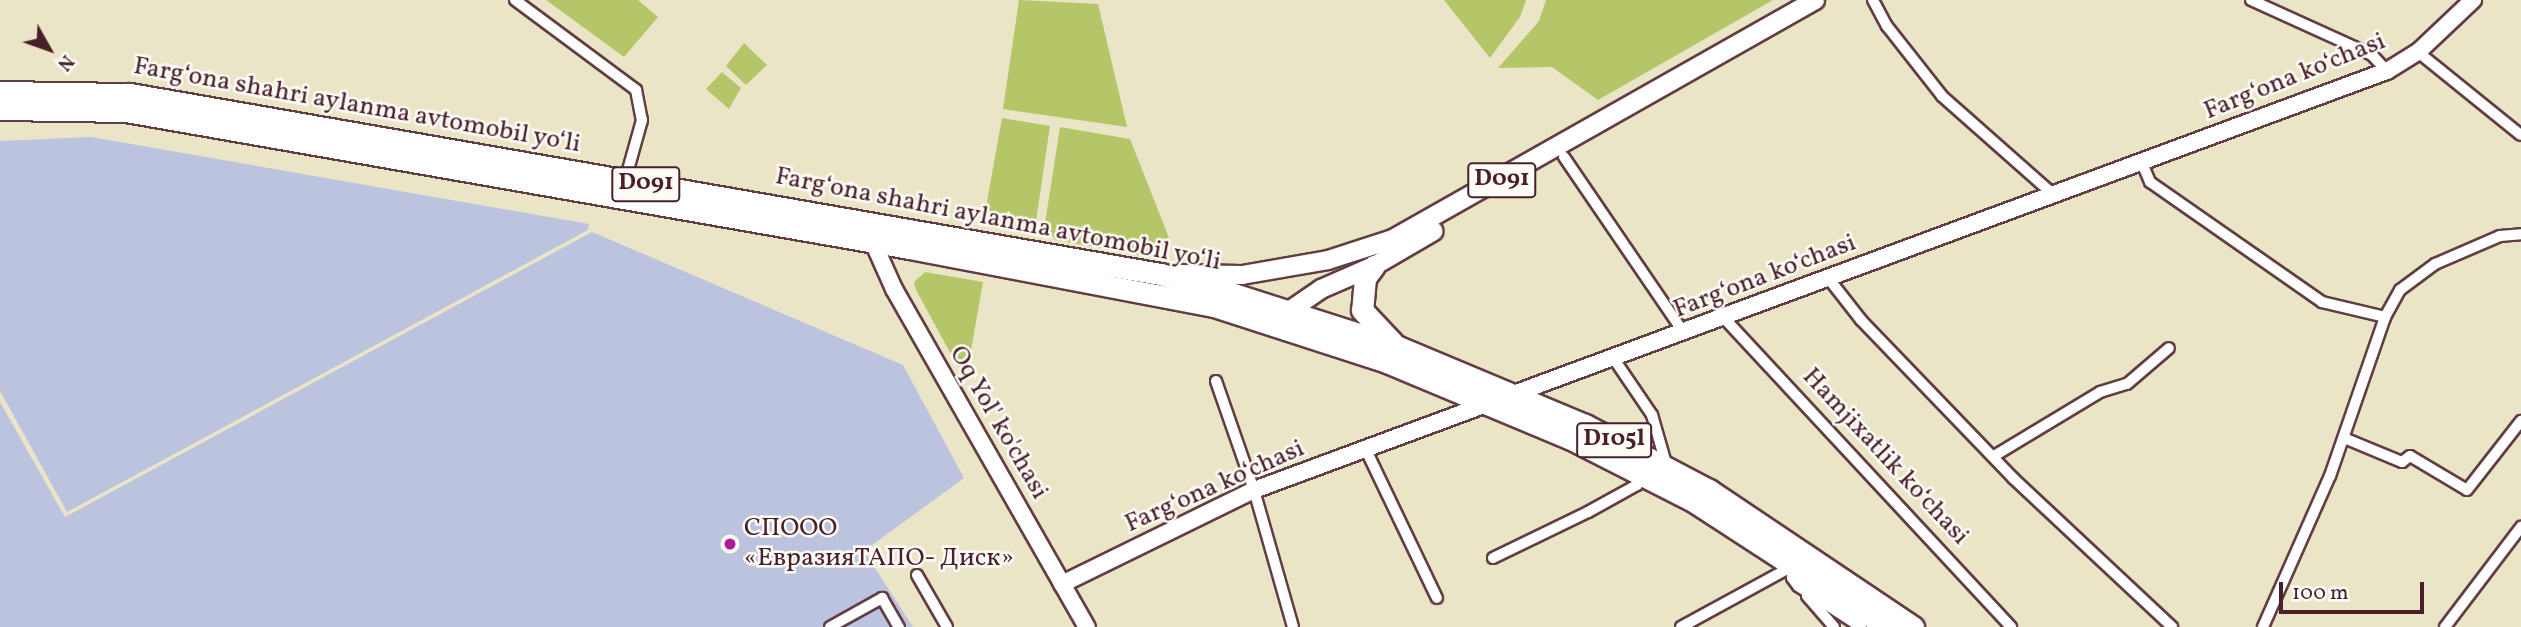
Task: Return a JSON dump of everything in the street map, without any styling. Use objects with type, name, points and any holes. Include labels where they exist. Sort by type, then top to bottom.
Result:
[{"type":"highway","name":"Fargʻona shahri aylanma avtomobil yoʻli","points":[[0,92],[130,94],[625,181],[1279,317],[1396,346],[1520,395],[1667,467],[1805,550],[1913,627]]},
{"type":"highway","name":"Fargʻona shahri aylanma avtomobil yoʻli","points":[[0,109],[126,111],[869,232],[1160,274],[1279,317],[1349,348],[1493,404],[1641,474],[1796,575],[1887,627]]},
{"type":"highway","points":[[1374,266],[1365,278],[1362,310],[1396,346]]},
{"type":"main road","name":"D091","points":[[1160,274],[1242,275],[1328,260],[1393,239],[1815,0]]},
{"type":"main road","name":"D091","points":[[1279,317],[1374,266],[1781,32],[1826,0]]},
{"type":"street","points":[[515,0],[636,90],[642,120],[625,181]]},
{"type":"street","points":[[1873,0],[1886,26],[1942,96],[2054,195]]},
{"type":"street","points":[[2251,0],[2372,55],[2387,71]]},
{"type":"street","name":"Fargʻona koʻchasi","points":[[1062,584],[1254,490],[1520,395],[2387,71],[2418,52],[2473,0]]},
{"type":"street","points":[[2418,52],[2521,135]]},
{"type":"street","points":[[1564,157],[1684,333]]},
{"type":"street","points":[[2142,163],[2150,182],[2322,302],[2385,317]]},
{"type":"street","name":"Oq Yol' ko'chasi","points":[[869,232],[1087,627]]},
{"type":"street","points":[[2263,627],[2344,438],[2385,317],[2400,290],[2435,264],[2500,236],[2521,234]]},
{"type":"street","points":[[1829,279],[1861,320],[1994,456],[2172,627]]},
{"type":"street","name":"Hamjixatlik koʻchasi","points":[[1724,318],[2011,627]]},
{"type":"street","points":[[1994,456],[2100,392],[2127,384],[2169,348]]},
{"type":"street","points":[[1614,359],[1652,415],[1667,467]]},
{"type":"street","points":[[1216,382],[1254,490],[1293,627]]},
{"type":"street","points":[[2344,438],[2402,462],[2410,456],[2467,489],[2521,421]]},
{"type":"street","points":[[1366,450],[1437,598]]},
{"type":"street","points":[[1493,558],[1601,506],[1637,485],[1641,474]]},
{"type":"street","points":[[2445,627],[2521,527]]},
{"type":"street","points":[[917,575],[947,627]]},
{"type":"street","points":[[1681,627],[1796,575]]},
{"type":"street","points":[[1796,575],[1834,627]]},
{"type":"street","points":[[1796,575],[1861,627]]},
{"type":"street","points":[[830,627],[882,598],[899,627]]},
{"type":"shaded area","points":[[91,137],[589,224],[588,230],[67,512],[0,391],[0,141]]},
{"type":"shaded area","points":[[592,232],[903,365],[964,478],[864,551],[913,627],[0,627],[0,402],[65,517]]},
{"type":"green space","points":[[546,0],[638,0],[658,17],[624,57]]},
{"type":"green space","points":[[1019,0],[1098,4],[1127,127],[1003,109]]},
{"type":"green space","points":[[1444,0],[1526,0],[1520,17],[1490,58]]},
{"type":"green space","points":[[1546,0],[1773,0],[1598,100],[1552,67],[1498,68],[1539,21]]},
{"type":"green space","points":[[744,43],[767,65],[746,85],[726,66]]},
{"type":"green space","points":[[722,72],[741,88],[729,109],[706,89]]},
{"type":"green space","points":[[1002,118],[1050,126],[1035,228],[1024,234],[991,227],[984,218]]},
{"type":"green space","points":[[1060,127],[1130,139],[1171,243],[1151,257],[1055,240],[1045,223]]},
{"type":"green space","points":[[925,272],[983,282],[968,367],[958,367],[916,290],[914,282]]},
{"type":"place","name":"СПООО «ЕвразияТАПО- Диск»","points":[[730,544]]}]
